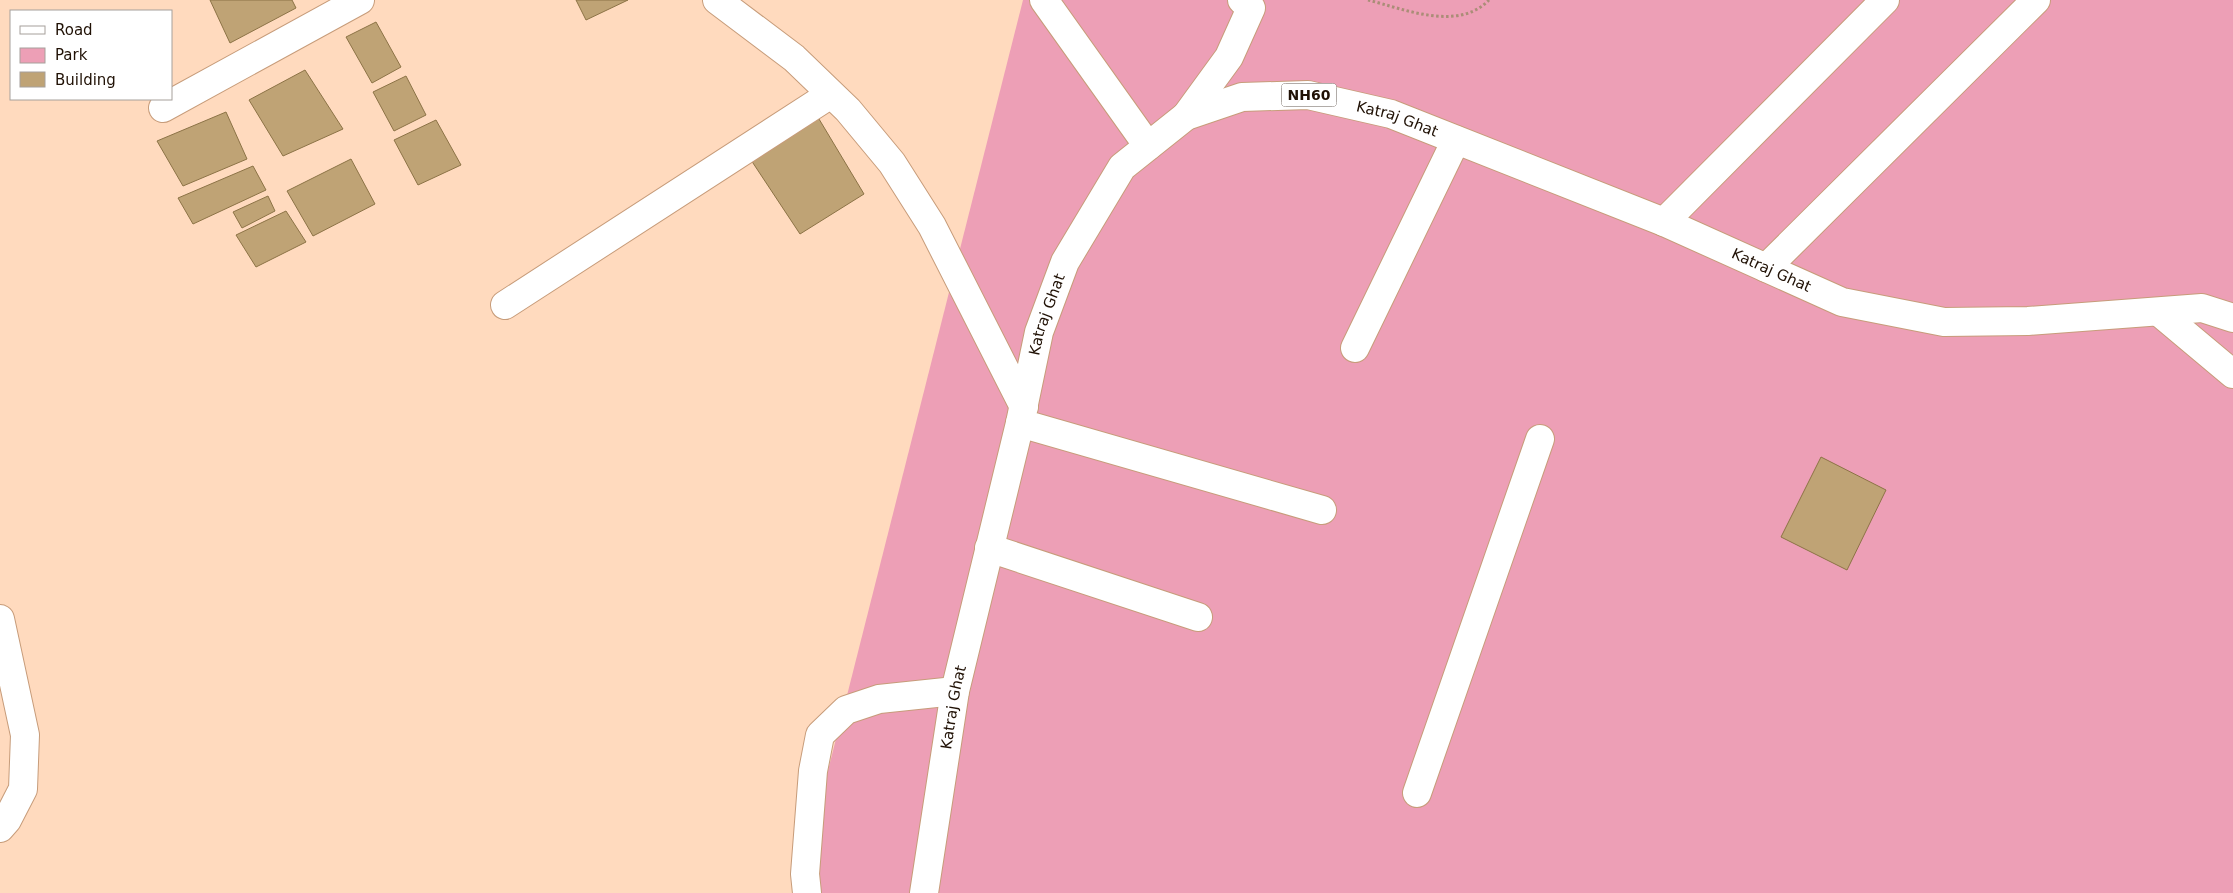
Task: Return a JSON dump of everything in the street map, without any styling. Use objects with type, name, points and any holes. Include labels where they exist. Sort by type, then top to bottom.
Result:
[{"type":"main road","points":[[163,108],[360,0]]},
{"type":"main road","points":[[717,0],[794,58],[848,110],[892,163],[932,226],[1022,415],[1322,510]]},
{"type":"main road","points":[[1044,0],[1148,146]]},
{"type":"main road","points":[[1664,222],[1885,0]]},
{"type":"main road","points":[[1766,268],[2036,0]]},
{"type":"main road","points":[[1186,116],[1229,56],[1249,3]]},
{"type":"main road","points":[[505,305],[831,94]]},
{"type":"main road","name":"Katraj Ghat","points":[[924,893],[955,691],[1022,415],[1039,332],[1065,262],[1122,167],[1186,116],[1242,97],[1308,95],[1391,114],[1664,222],[1842,302],[1944,322],[2028,321],[2202,308],[2233,318]]},
{"type":"main road","points":[[1355,348],[1456,140]]},
{"type":"main road","points":[[2159,312],[2233,374]]},
{"type":"main road","points":[[1416,793],[1540,439]]},
{"type":"main road","points":[[989,548],[1198,617]]},
{"type":"main road","points":[[0,619],[25,735],[23,789],[7,820],[0,828]]},
{"type":"main road","points":[[807,893],[804,874],[812,780],[820,735],[846,710],[879,699],[955,691]]},
{"type":"path","points":[[1368,0],[1439,17],[1464,15],[1490,0]]},
{"type":"green space","points":[[1023,0],[2233,0],[2233,893],[797,893]]},
{"type":"building","points":[[210,0],[292,0],[296,8],[230,43]]},
{"type":"building","points":[[576,0],[628,0],[586,20]]},
{"type":"building","points":[[376,22],[401,67],[372,83],[346,37]]},
{"type":"building","points":[[305,70],[343,129],[283,156],[249,100]]},
{"type":"building","points":[[406,76],[426,115],[394,131],[373,92]]},
{"type":"building","points":[[226,112],[247,159],[183,186],[157,141]]},
{"type":"building","points":[[816,114],[864,194],[800,234],[749,157]]},
{"type":"building","points":[[436,120],[461,165],[418,185],[394,140]]},
{"type":"building","points":[[351,159],[375,204],[313,236],[287,191]]},
{"type":"building","points":[[253,166],[266,190],[193,224],[178,198]]},
{"type":"building","points":[[268,196],[275,211],[242,228],[233,212]]},
{"type":"building","points":[[286,211],[306,242],[256,267],[236,235]]},
{"type":"building","points":[[1821,457],[1886,490],[1847,570],[1781,537]]}]
